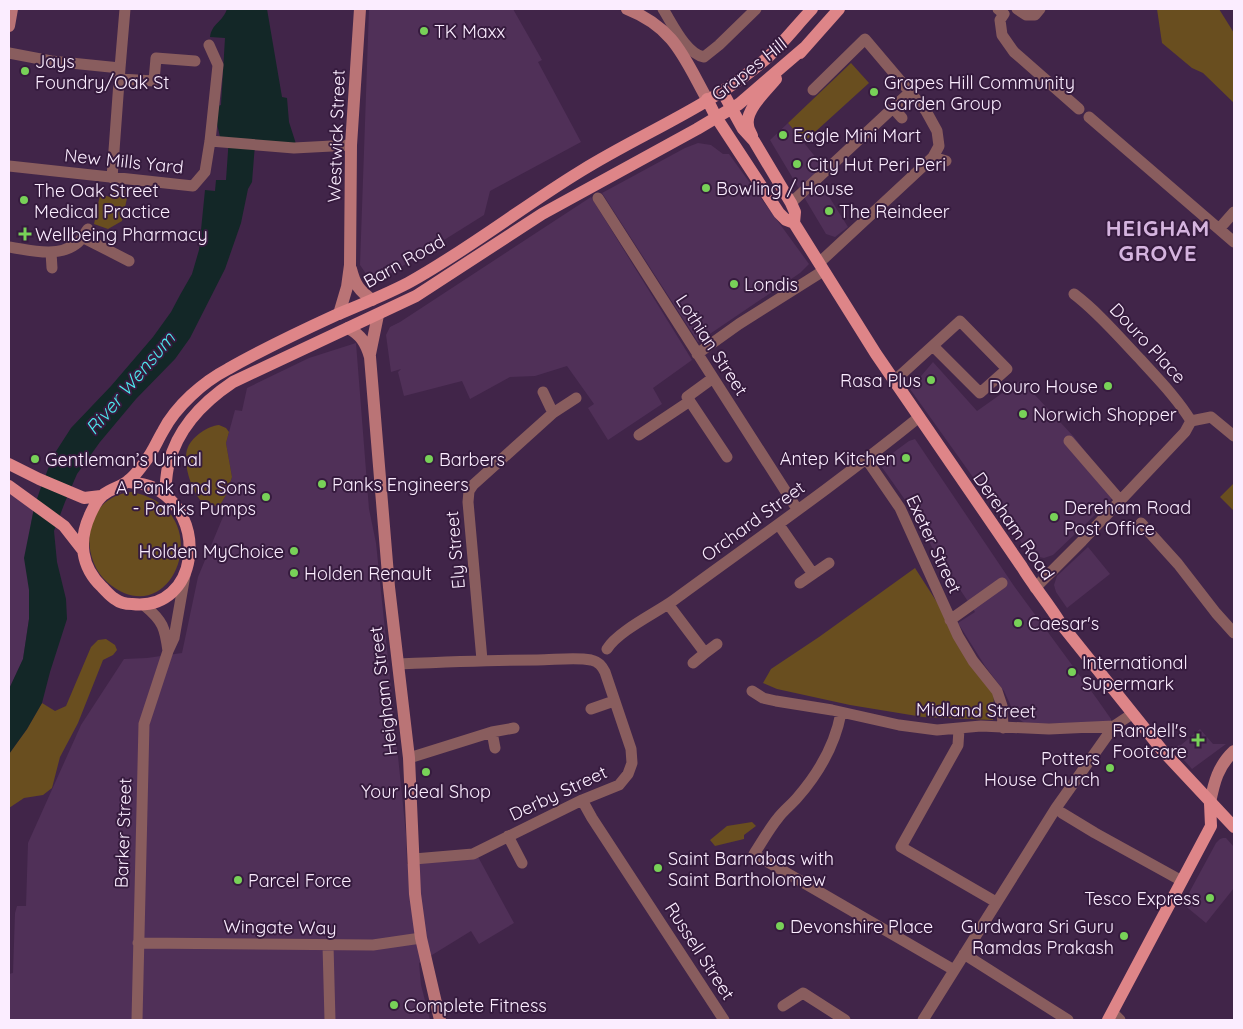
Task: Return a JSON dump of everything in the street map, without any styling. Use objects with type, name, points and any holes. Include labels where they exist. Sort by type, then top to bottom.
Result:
[{"type":"main road","name":"Grapes Hill","points":[[722,90],[768,57],[812,9]]},
{"type":"main road","name":"Grapes Hill","points":[[754,141],[748,122],[755,103],[839,9]]},
{"type":"main road","name":"Grapes Hill","points":[[716,118],[739,104],[804,48]]},
{"type":"main road","name":"Barn Road","points":[[101,496],[115,487],[128,482],[152,454],[164,428],[174,415],[196,390],[214,376],[270,346],[408,282],[583,170],[722,90]]},
{"type":"main road","name":"Dereham Road","points":[[722,90],[743,129],[754,141],[791,203],[795,212],[794,223],[821,267],[918,418],[1035,588],[1132,714],[1179,770],[1234,827]]},
{"type":"main road","name":"Dereham Road","points":[[707,99],[716,118],[780,213],[786,220],[794,223]]},
{"type":"main road","name":"Barn Road","points":[[165,494],[169,464],[177,438],[200,407],[233,382],[416,296],[542,214],[716,118]]},
{"type":"main road","points":[[9,464],[84,498],[101,496]]},
{"type":"main road","points":[[101,496],[87,520],[82,549],[84,560],[93,579],[116,600],[124,603],[145,606],[160,600],[172,592],[185,575],[191,553],[188,530],[181,513],[165,494],[149,486],[128,482]]},
{"type":"main road","points":[[9,486],[64,526],[82,549]]},
{"type":"main road","points":[[1114,1018],[1182,881],[1212,826],[1210,803]]},
{"type":"street","points":[[9,26],[12,9]]},
{"type":"street","points":[[112,178],[125,9]]},
{"type":"street","name":"Westwick Street","points":[[339,314],[347,288],[350,264],[351,144],[360,9]]},
{"type":"street","points":[[627,9],[648,19],[668,33],[688,62],[707,99]]},
{"type":"street","points":[[663,9],[689,49],[697,56],[704,57],[756,9]]},
{"type":"street","points":[[998,9],[1004,14],[1000,20],[1002,35],[1014,52],[1079,109]]},
{"type":"street","points":[[1017,9],[1026,16],[1034,15],[1040,9]]},
{"type":"street","points":[[697,354],[821,267],[933,157],[939,146],[937,132],[926,111],[865,38],[813,90]]},
{"type":"street","name":"New Mills Yard","points":[[9,166],[193,186],[206,172],[210,141],[218,65],[209,45]]},
{"type":"street","points":[[9,53],[154,81],[156,58],[195,61]]},
{"type":"street","points":[[791,203],[910,92]]},
{"type":"street","points":[[893,108],[902,118]]},
{"type":"street","points":[[1089,117],[1234,242]]},
{"type":"street","points":[[210,141],[294,148],[351,144]]},
{"type":"street","points":[[933,157],[946,161]]},
{"type":"street","name":"Lothian Street","points":[[598,198],[769,463],[797,510]]},
{"type":"street","points":[[1219,229],[1234,212]]},
{"type":"street","points":[[9,248],[51,252],[65,250],[77,244],[85,233],[129,261]]},
{"type":"street","points":[[51,252],[52,268]]},
{"type":"street","name":"Westwick Street","points":[[350,264],[354,282],[372,300]]},
{"type":"street","name":"Douro Place","points":[[1074,294],[1088,304],[1130,349],[1181,404],[1191,420]]},
{"type":"street","name":"Heigham Street","points":[[370,357],[378,315]]},
{"type":"street","points":[[894,381],[960,321],[1007,370],[980,393],[933,346]]},
{"type":"street","name":"Heigham Street","points":[[348,328],[356,332],[366,344],[370,357],[386,551],[409,758],[415,894],[421,938],[440,1020]]},
{"type":"street","points":[[713,378],[687,397],[726,457]]},
{"type":"street","points":[[543,392],[553,413]]},
{"type":"street","name":"Ely Street","points":[[482,660],[468,502],[469,491],[473,485],[553,413],[576,398]]},
{"type":"street","points":[[638,436],[690,401]]},
{"type":"street","points":[[1035,588],[1185,432],[1191,420],[1211,417],[1234,436]]},
{"type":"street","name":"Orchard Street","points":[[607,649],[614,639],[668,604],[779,525],[867,460],[918,418]]},
{"type":"street","points":[[1069,441],[1120,500]]},
{"type":"street","name":"Exeter Street","points":[[867,460],[900,508],[958,636],[973,662],[997,691],[1002,706],[1003,728]]},
{"type":"street","points":[[1141,523],[1178,564],[1216,613],[1234,632]]},
{"type":"street","points":[[779,525],[813,574]]},
{"type":"street","points":[[800,583],[829,563]]},
{"type":"street","name":"Barker Street","points":[[136,1020],[144,724],[174,638],[185,575]]},
{"type":"street","name":"Exeter Street","points":[[950,620],[1002,583]]},
{"type":"street","points":[[668,604],[705,653]]},
{"type":"street","points":[[145,606],[159,617],[165,633],[168,651]]},
{"type":"street","points":[[692,663],[717,644]]},
{"type":"street","name":"Derby Street","points":[[414,859],[473,854],[582,800],[619,785],[628,774],[632,763],[631,749],[605,672],[597,662],[572,659],[482,660]]},
{"type":"street","points":[[398,664],[482,660]]},
{"type":"street","name":"Midland Street","points":[[752,692],[763,698],[776,701],[899,725],[937,730],[980,726],[1049,729],[1114,726]]},
{"type":"street","points":[[591,709],[614,701]]},
{"type":"street","points":[[841,713],[838,731],[826,757],[797,799],[778,817],[754,854],[954,970]]},
{"type":"street","points":[[923,1020],[1056,808],[1114,726],[1132,714]]},
{"type":"street","points":[[409,758],[492,732],[514,728]]},
{"type":"street","points":[[959,729],[958,745],[901,847],[996,902]]},
{"type":"street","points":[[492,732],[495,748]]},
{"type":"street","points":[[1210,803],[1214,781],[1234,751]]},
{"type":"street","name":"Russell Street","points":[[582,800],[724,1020]]},
{"type":"street","points":[[1062,812],[1072,826],[1182,881]]},
{"type":"street","points":[[508,836],[522,863]]},
{"type":"street","name":"Wingate Way","points":[[138,942],[373,945],[421,938]]},
{"type":"street","points":[[328,945],[330,1020]]},
{"type":"street","points":[[964,954],[1068,1020]]},
{"type":"street","points":[[784,1006],[802,993],[845,1020]]},
{"type":"shaded area","points":[[369,9],[513,9],[542,60],[538,62],[581,142],[490,191],[484,215],[385,277],[369,278],[360,265]]},
{"type":"shaded area","points":[[1157,9],[1219,9],[1234,33],[1234,103],[1203,73],[1192,68],[1162,43]]},
{"type":"shaded area","points":[[851,63],[869,83],[804,142],[788,123]]},
{"type":"shaded area","points":[[788,123],[821,164],[813,171],[848,227],[835,237],[826,234],[770,140]]},
{"type":"shaded area","points":[[698,143],[711,145],[723,154],[729,154],[809,264],[800,273],[698,342],[602,193],[685,148]]},
{"type":"shaded area","points":[[116,186],[129,189],[122,221],[108,229],[94,224],[100,195],[112,197]]},
{"type":"shaded area","points":[[591,197],[692,360],[653,388],[662,404],[608,440],[588,408],[594,404],[567,366],[535,376],[510,377],[470,399],[462,381],[404,396],[398,372],[401,369],[391,372],[386,335],[390,327]]},
{"type":"shaded area","points":[[356,343],[369,509],[376,543],[406,834],[407,864],[477,855],[514,923],[479,944],[471,931],[419,963],[421,985],[430,1020],[9,1020],[9,974],[13,973],[15,913],[17,906],[26,906],[28,843],[81,725],[124,659],[182,653],[198,577],[225,512],[220,505],[226,495],[232,477],[226,443],[235,410],[242,411],[247,388],[309,358]]},
{"type":"shaded area","points":[[933,362],[977,411],[1021,380],[1074,437],[1118,493],[1053,555],[1044,558],[1030,555],[910,389]]},
{"type":"shaded area","points":[[219,425],[226,428],[229,432],[226,443],[232,477],[226,495],[220,505],[208,507],[193,488],[187,470],[186,454],[190,443],[197,435],[210,427]]},
{"type":"shaded area","points":[[915,439],[1014,586],[1097,699],[1111,719],[1111,722],[1026,724],[1016,717],[1004,691],[985,666],[958,623],[975,612],[933,549],[915,514],[879,463],[909,441]]},
{"type":"shaded area","points":[[1234,483],[1234,511],[1220,497]]},
{"type":"shaded area","points":[[9,491],[34,508],[31,525],[29,619],[23,659],[9,689]]},
{"type":"shaded area","points":[[131,492],[159,503],[175,521],[181,543],[178,564],[168,583],[151,594],[131,595],[107,582],[98,571],[90,551],[90,530],[99,509],[110,499],[123,493]]},
{"type":"shaded area","points":[[1088,547],[1110,574],[1067,608],[1056,592],[1054,585],[1057,576]]},
{"type":"shaded area","points":[[915,568],[994,691],[993,720],[923,717],[850,705],[777,689],[763,683],[771,669]]},
{"type":"shaded area","points":[[106,639],[115,645],[117,650],[113,655],[103,660],[78,723],[60,757],[52,788],[43,795],[24,798],[9,808],[9,754],[27,729],[42,703],[55,711],[66,706],[91,647],[98,640]]},
{"type":"shaded area","points":[[1200,729],[1213,744],[1226,744],[1192,769],[1172,747],[1181,745]]},
{"type":"shaded area","points":[[752,822],[756,826],[744,835],[744,839],[715,846],[710,840],[727,826]]},
{"type":"shaded area","points":[[1226,838],[1234,847],[1234,888],[1206,923],[1183,904],[1216,843]]},
{"type":"water","name":"River Wensum","points":[[227,9],[267,9],[282,97],[287,98],[289,122],[297,147],[255,144],[252,182],[248,189],[241,223],[225,269],[190,338],[175,359],[136,399],[100,442],[77,474],[54,531],[57,562],[66,599],[67,619],[42,703],[27,729],[9,754],[9,689],[23,659],[29,619],[29,590],[24,558],[34,508],[40,490],[53,456],[71,428],[111,386],[153,337],[171,312],[192,274],[199,250],[205,190],[215,191],[216,180],[226,180],[229,137],[220,137],[217,124],[218,106],[221,105],[225,38],[210,37],[211,32]]},
{"type":"place","name":"TK Maxx","points":[[424,31]]},
{"type":"place","name":"Jays Foundry/Oak St","points":[[25,71]]},
{"type":"place","name":"Grapes Hill Community Garden Group","points":[[874,92]]},
{"type":"place","name":"Eagle Mini Mart","points":[[783,135]]},
{"type":"place","name":"City Hut Peri Peri","points":[[797,164]]},
{"type":"place","name":"Bowling / House","points":[[706,188]]},
{"type":"place","name":"The Oak Street Medical Practice","points":[[24,200]]},
{"type":"place","name":"The Reindeer","points":[[829,211]]},
{"type":"place","name":"Wellbeing Pharmacy","points":[[25,234]]},
{"type":"place","name":"Londis","points":[[734,284]]},
{"type":"place","name":"Rasa Plus","points":[[931,380]]},
{"type":"place","name":"Douro House","points":[[1108,386]]},
{"type":"place","name":"Norwich Shopper","points":[[1023,414]]},
{"type":"place","name":"Antep Kitchen","points":[[906,458]]},
{"type":"place","name":"Gentleman’s Urinal","points":[[35,459]]},
{"type":"place","name":"Barbers","points":[[429,459]]},
{"type":"place","name":"Panks Engineers","points":[[322,484]]},
{"type":"place","name":"A Pank and Sons - Panks Pumps","points":[[266,497]]},
{"type":"place","name":"Dereham Road Post Office","points":[[1054,517]]},
{"type":"place","name":"Holden MyChoice","points":[[294,551]]},
{"type":"place","name":"Holden Renault","points":[[294,573]]},
{"type":"place","name":"Caesar's","points":[[1018,623]]},
{"type":"place","name":"International Supermark","points":[[1072,672]]},
{"type":"place","name":"Randell's Footcare","points":[[1198,740]]},
{"type":"place","name":"Potters House Church","points":[[1110,768]]},
{"type":"place","name":"Your Ideal Shop","points":[[426,772]]},
{"type":"place","name":"Saint Barnabas with Saint Bartholomew","points":[[658,868]]},
{"type":"place","name":"Parcel Force","points":[[238,880]]},
{"type":"place","name":"Tesco Express","points":[[1210,898]]},
{"type":"place","name":"Devonshire Place","points":[[780,926]]},
{"type":"place","name":"Gurdwara Sri Guru Ramdas Prakash","points":[[1124,936]]},
{"type":"place","name":"Complete Fitness","points":[[394,1005]]},
{"type":"district","name":"HEIGHAM GROVE","points":[[1158,240]]}]
